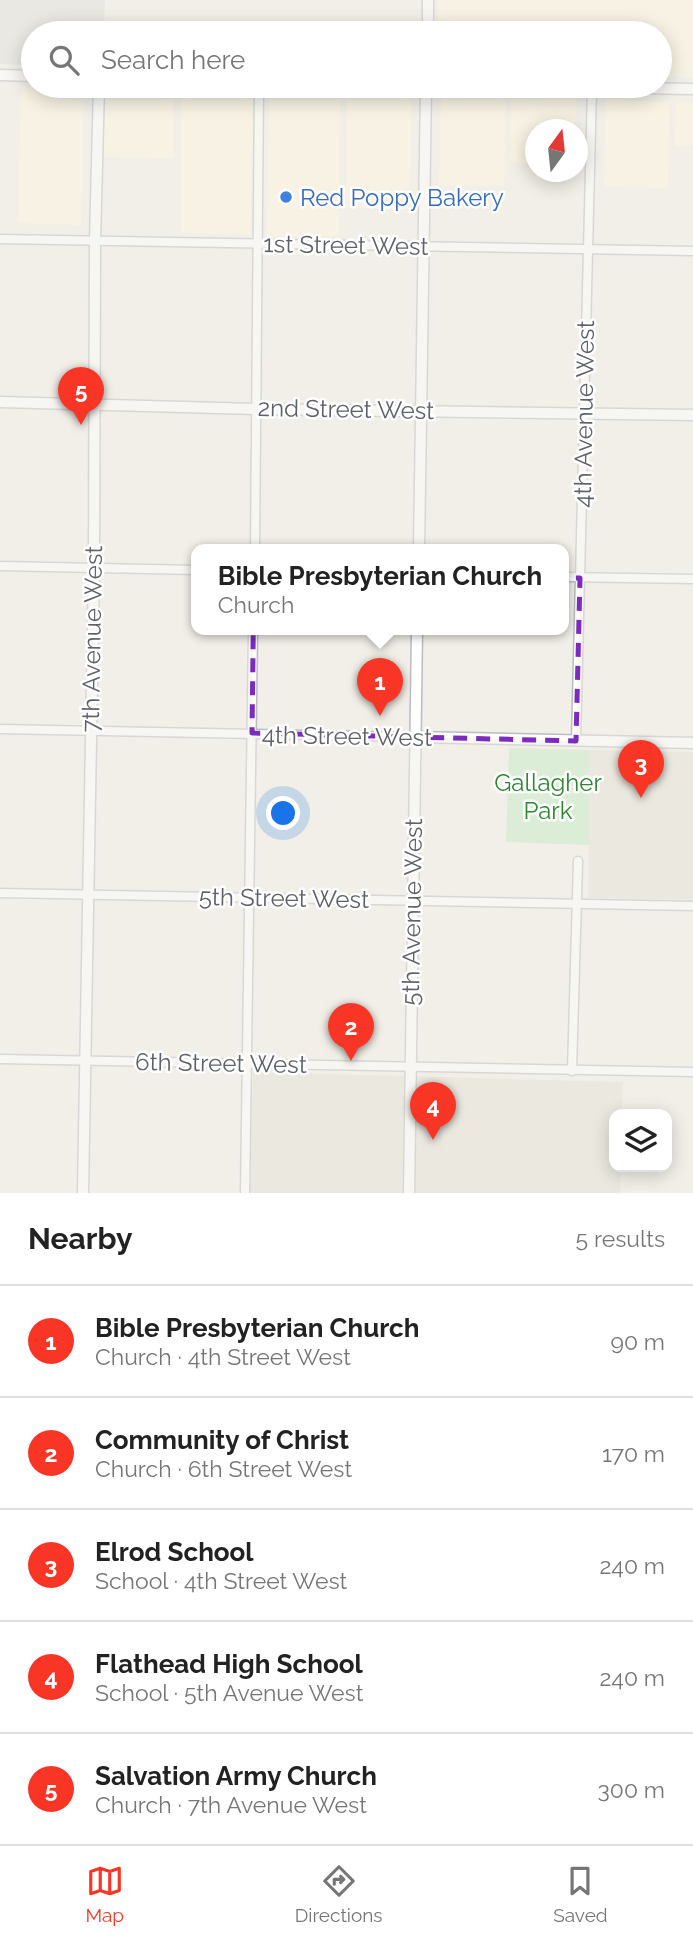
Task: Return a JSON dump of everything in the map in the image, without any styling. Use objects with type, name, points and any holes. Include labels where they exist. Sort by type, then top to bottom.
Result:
[{"type":"street","points":[[428,0],[428,21]]},
{"type":"street","points":[[0,75],[21,76]]},
{"type":"street","points":[[672,88],[693,89]]},
{"type":"street","name":"7th Avenue West","points":[[83,1193],[99,98]]},
{"type":"street","points":[[255,544],[259,98]]},
{"type":"street","points":[[419,544],[426,98]]},
{"type":"street","name":"4th Avenue West","points":[[576,741],[592,98]]},
{"type":"street","name":"1st Street West","points":[[0,239],[693,251]]},
{"type":"street","name":"2nd Street West","points":[[0,402],[258,409],[693,415]]},
{"type":"street","points":[[0,566],[191,570]]},
{"type":"street","points":[[569,577],[693,579]]},
{"type":"street","points":[[244,1193],[253,635]]},
{"type":"street","name":"5th Avenue West","points":[[409,1193],[417,635]]},
{"type":"street","name":"4th Street West","points":[[0,729],[693,743]]},
{"type":"street","points":[[572,1071],[578,861]]},
{"type":"street","name":"5th Street West","points":[[0,893],[693,906]]},
{"type":"street","name":"6th Street West","points":[[0,1059],[693,1072]]},
{"type":"highlighted area","points":[[254,571],[580,578],[576,741],[252,733]]},
{"type":"shaded area","points":[[0,0],[105,0],[104,21],[21,21],[21,65],[0,64]]},
{"type":"shaded area","points":[[438,0],[693,0],[693,77],[672,76],[672,21],[438,21]]},
{"type":"shaded area","points":[[21,87],[21,98],[84,98],[81,225],[18,223]]},
{"type":"shaded area","points":[[104,98],[173,98],[174,159],[103,157]]},
{"type":"shaded area","points":[[181,98],[253,98],[251,234],[181,233]]},
{"type":"shaded area","points":[[269,98],[340,98],[338,236],[270,236],[267,232]]},
{"type":"shaded area","points":[[347,98],[411,98],[409,209],[346,208]]},
{"type":"shaded area","points":[[441,98],[506,99],[504,186],[439,185]]},
{"type":"shaded area","points":[[511,99],[576,100],[575,119],[525,119],[525,164],[510,163]]},
{"type":"shaded area","points":[[606,100],[669,102],[668,188],[604,187]]},
{"type":"shaded area","points":[[676,102],[693,102],[693,146],[675,146]]},
{"type":"shaded area","points":[[590,750],[693,752],[693,900],[588,898]]},
{"type":"shaded area","points":[[253,1072],[623,1082],[622,1109],[609,1109],[609,1172],[621,1172],[620,1193],[250,1193]]},
{"type":"green space","name":"Gallagher Park","points":[[509,748],[590,750],[589,845],[506,842]]},
{"type":"place","name":"Red Poppy Bakery","points":[[286,197]]},
{"type":"place","name":"Salvation Army Church","points":[[81,425]]},
{"type":"place","name":"Bible Presbyterian Church","points":[[380,716]]},
{"type":"place","name":"Elrod School","points":[[641,798]]},
{"type":"place","name":"Community of Christ","points":[[351,1061]]},
{"type":"place","name":"Flathead High School","points":[[433,1140]]}]
